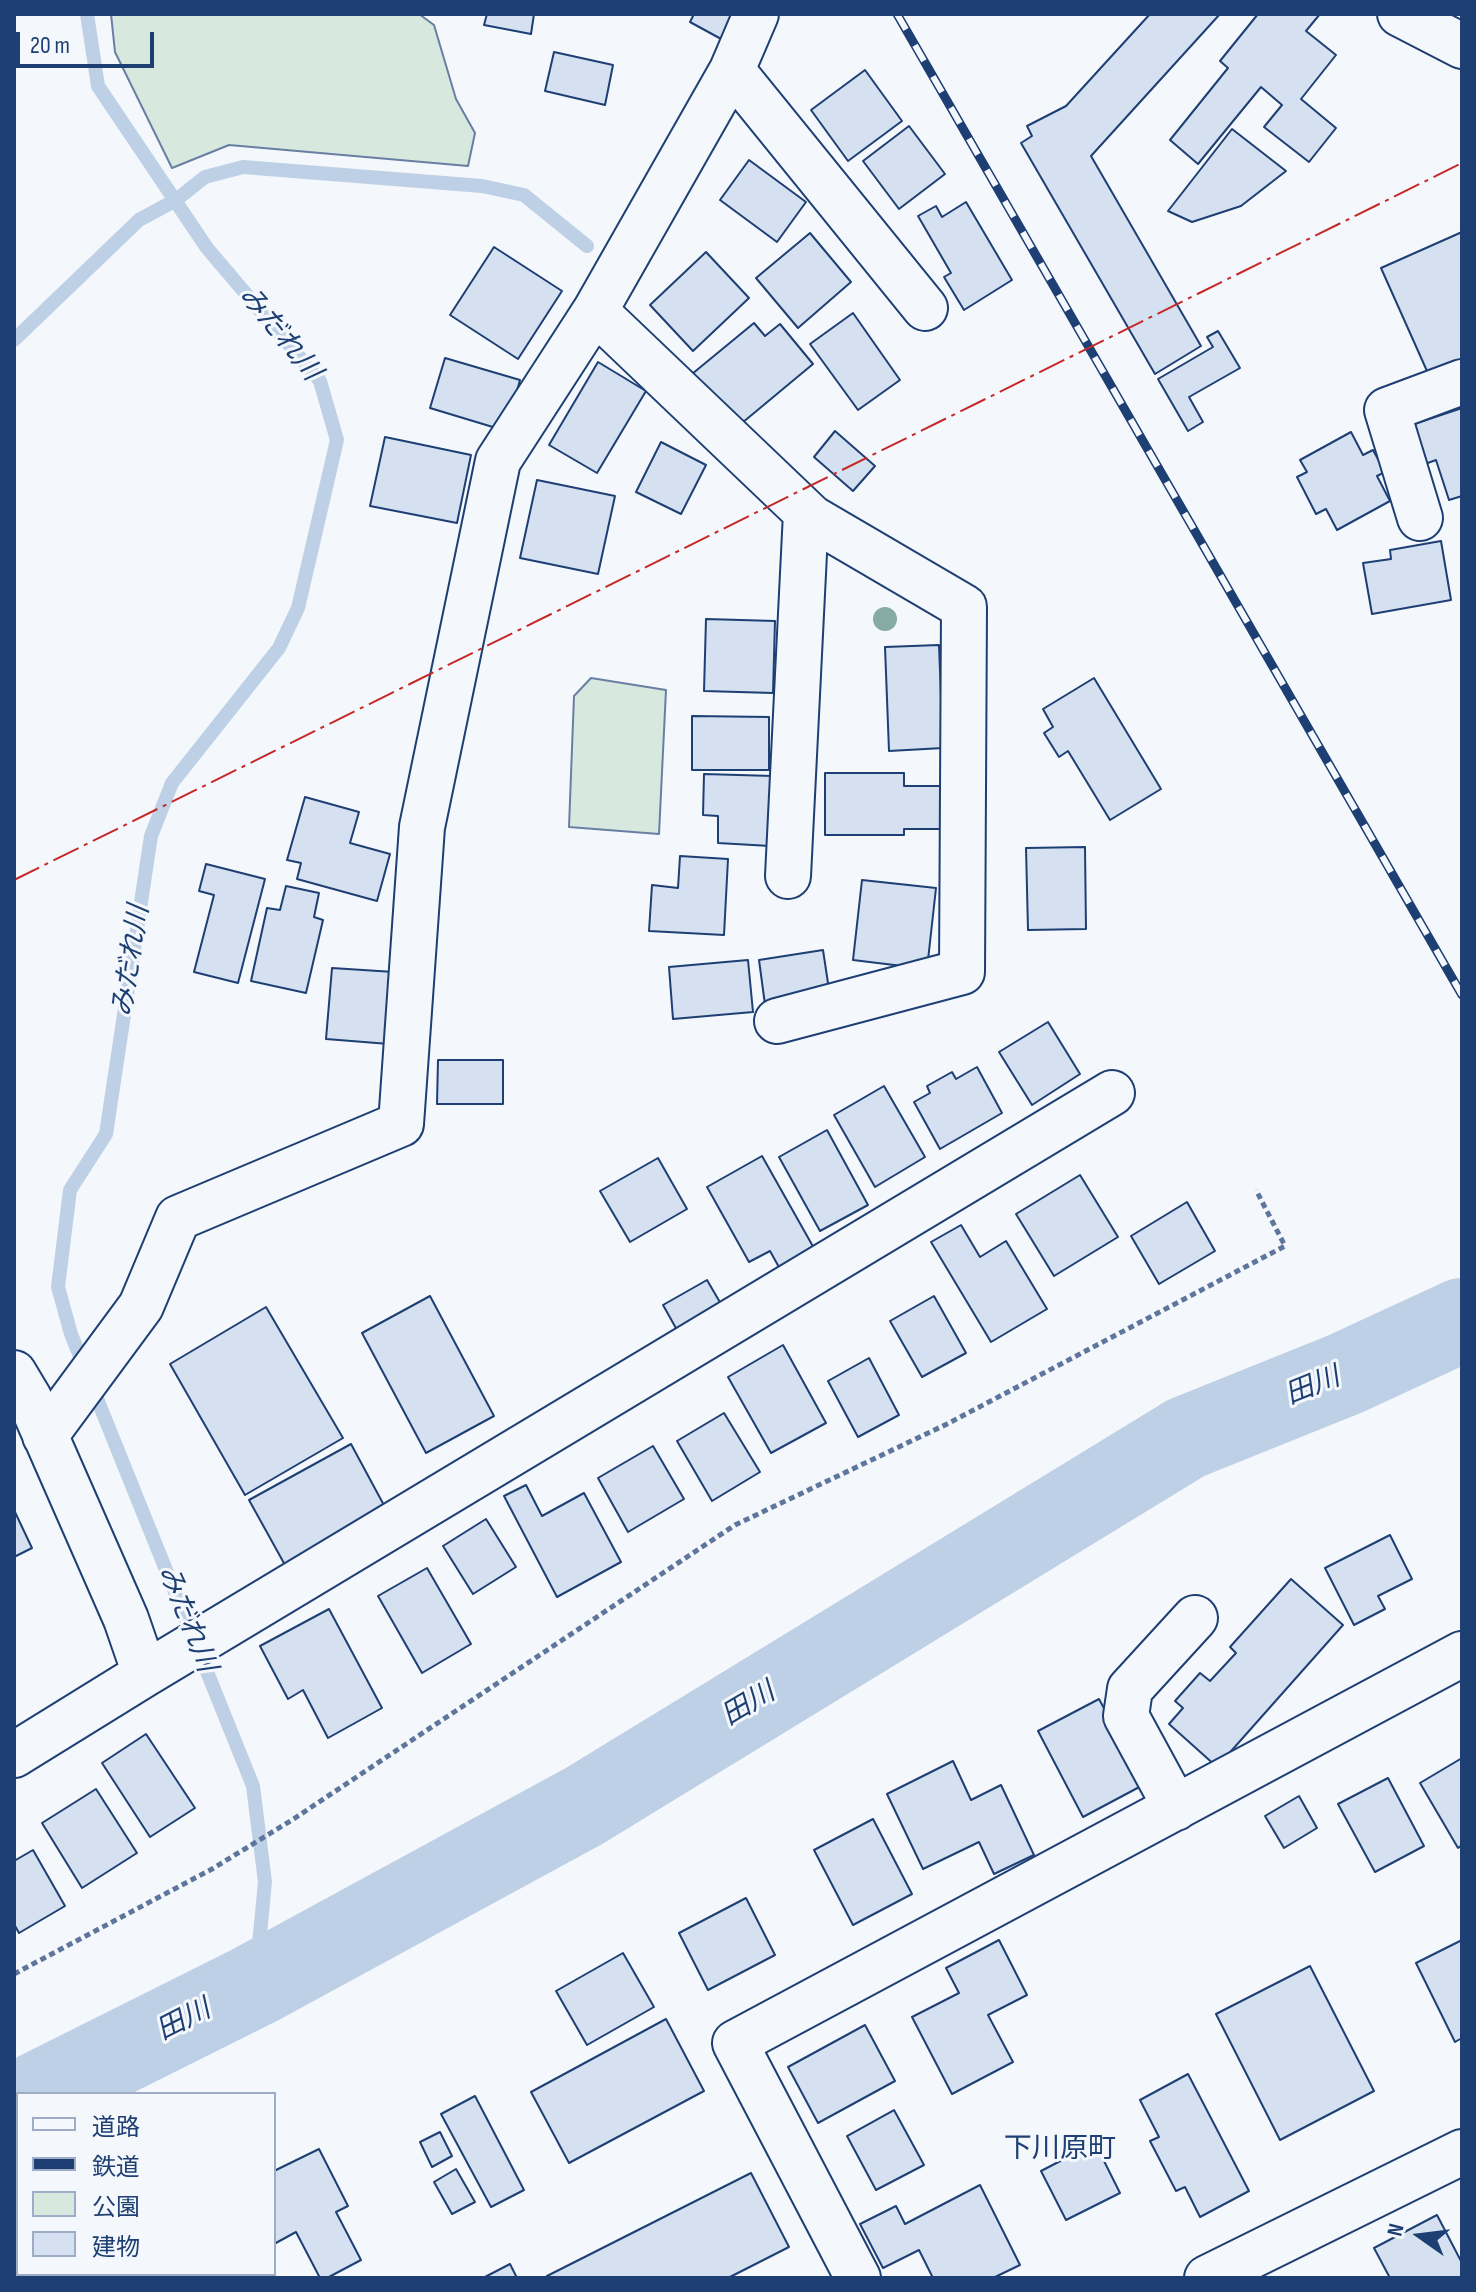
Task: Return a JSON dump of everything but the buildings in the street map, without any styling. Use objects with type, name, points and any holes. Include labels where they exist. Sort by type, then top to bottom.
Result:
[{"type":"street","points":[[145,1674],[126,1619],[34,1403],[112,1348],[141,1306],[178,1218],[401,1124],[422,827],[498,461],[595,311],[732,70],[756,14]]},
{"type":"street","points":[[1400,14],[1462,46]]},
{"type":"street","points":[[732,70],[925,308]]},
{"type":"street","points":[[595,311],[806,513],[964,607],[962,972],[777,1021]]},
{"type":"street","points":[[1420,518],[1387,410],[1462,382]]},
{"type":"street","points":[[788,876],[806,513]]},
{"type":"street","points":[[14,1755],[1112,1093]]},
{"type":"street","points":[[1176,1808],[1126,1716],[1130,1689],[1195,1618]]},
{"type":"street","points":[[858,2278],[735,2043],[1462,1654]]},
{"type":"street","points":[[1207,2278],[1462,2152]]},
{"type":"path","points":[[14,1974],[212,1869],[292,1820],[735,1525],[947,1424],[1285,1246],[1256,1190]]},
{"type":"green space","points":[[111,14],[419,14],[434,25],[456,99],[475,133],[468,166],[229,145],[172,168],[115,52]]},
{"type":"green space","points":[[591,678],[666,690],[659,834],[569,827],[574,696]]},
{"type":"waterway","name":"みだれ川","points":[[87,14],[98,86],[207,248],[320,381],[337,440],[298,608],[279,648],[172,783],[151,836],[106,1134],[70,1190],[58,1287],[71,1334],[253,1786],[265,1882],[255,1985]]},
{"type":"waterway","points":[[14,340],[139,220],[176,200],[205,177],[243,167],[482,186],[524,195],[587,246]]},
{"type":"waterway","name":"田川","points":[[41,2092],[255,1985],[584,1806],[1186,1438],[1345,1374],[1462,1320]]},
{"type":"railway","points":[[897,14],[1462,995]]},
{"type":"power","points":[[14,880],[1462,163]]},
{"type":"district","name":"下川原町","points":[[1060,2150]]}]
